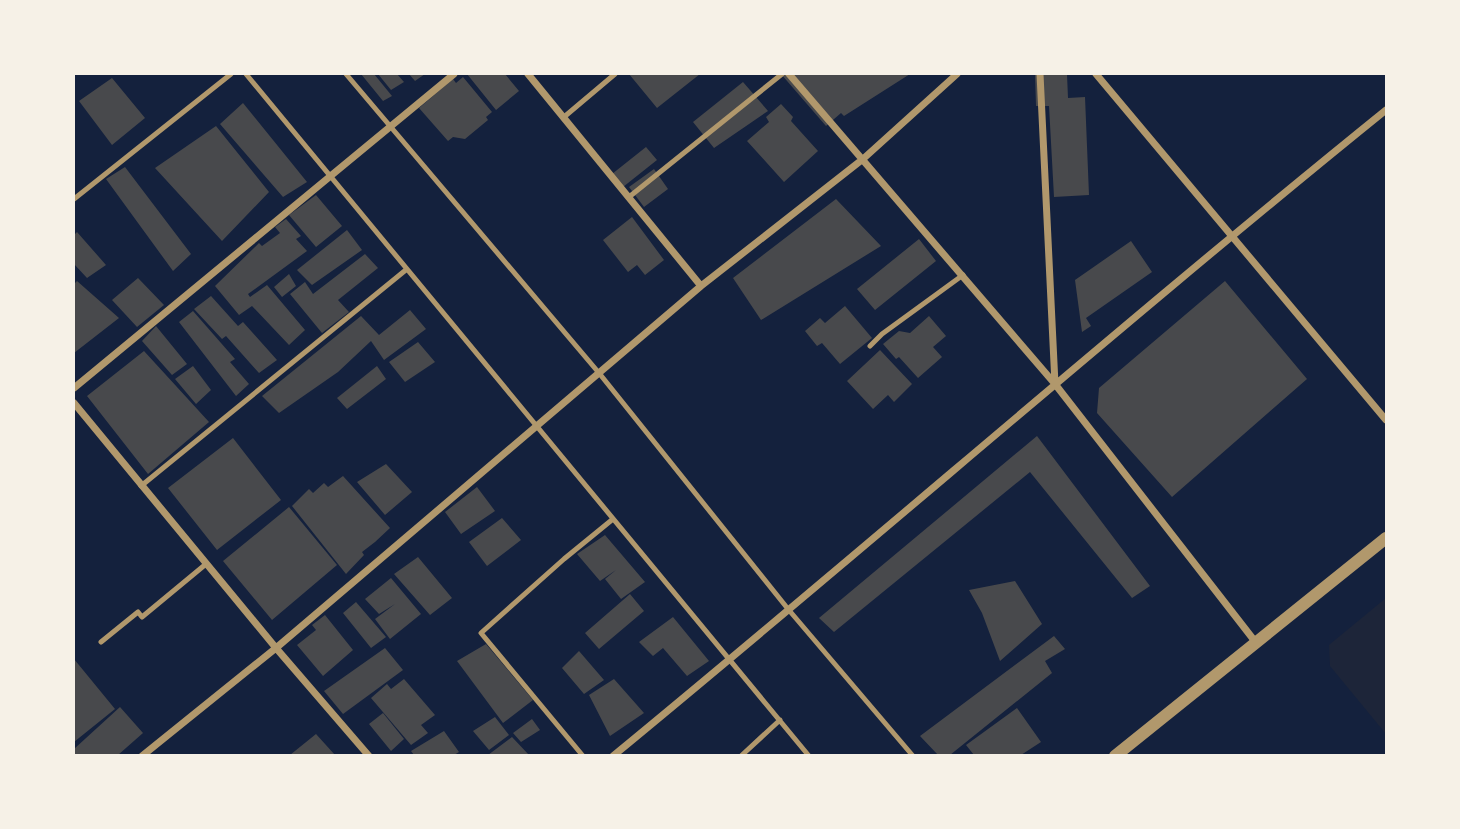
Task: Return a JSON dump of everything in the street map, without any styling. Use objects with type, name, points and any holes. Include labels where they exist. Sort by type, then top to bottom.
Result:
[{"type":"street","points":[[74,388],[454,74]]},
{"type":"street","points":[[528,74],[701,286]]},
{"type":"street","points":[[789,74],[1055,384],[1257,644]]},
{"type":"street","points":[[142,755],[276,649],[538,428],[701,286],[863,159],[957,74]]},
{"type":"street","points":[[1040,74],[1055,384]]},
{"type":"street","points":[[1096,74],[1387,420]]},
{"type":"street","points":[[613,755],[1232,235],[1387,110]]},
{"type":"street","points":[[74,403],[276,649],[369,755]]},
{"type":"street","points":[[1115,755],[1387,538]]},
{"type":"lane","points":[[74,199],[231,74]]},
{"type":"lane","points":[[246,74],[809,755]]},
{"type":"lane","points":[[346,74],[599,373],[788,609],[913,755]]},
{"type":"lane","points":[[564,117],[615,74]]},
{"type":"lane","points":[[629,197],[782,74]]},
{"type":"lane","points":[[142,486],[407,269]]},
{"type":"lane","points":[[870,346],[882,334],[964,275]]},
{"type":"lane","points":[[583,755],[481,632],[613,519]]},
{"type":"lane","points":[[101,642],[138,612],[142,617],[206,564]]},
{"type":"lane","points":[[741,755],[779,720]]},
{"type":"shaded area","points":[[1386,598],[1386,734],[1330,666],[1329,645]]},
{"type":"building","points":[[361,74],[374,74],[392,96],[383,101]]},
{"type":"building","points":[[378,74],[397,74],[404,82],[391,90]]},
{"type":"building","points":[[409,74],[425,74],[415,81]]},
{"type":"building","points":[[467,74],[505,74],[519,91],[496,110]]},
{"type":"building","points":[[629,74],[700,74],[657,108]]},
{"type":"building","points":[[781,74],[910,74],[844,116],[841,113],[826,126]]},
{"type":"building","points":[[1035,74],[1067,74],[1068,98],[1085,97],[1089,195],[1054,197],[1049,106],[1036,106]]},
{"type":"building","points":[[463,77],[492,112],[486,117],[488,120],[465,139],[453,137],[448,141],[419,108],[453,79],[456,83]]},
{"type":"building","points":[[112,78],[145,118],[112,145],[79,101]]},
{"type":"building","points":[[743,82],[768,111],[714,148],[693,122]]},
{"type":"building","points":[[243,103],[307,182],[283,197],[220,124]]},
{"type":"building","points":[[781,104],[793,117],[791,121],[818,151],[784,182],[747,141],[769,122],[766,117]]},
{"type":"building","points":[[216,126],[269,192],[222,241],[155,168]]},
{"type":"building","points":[[646,147],[657,160],[623,187],[612,174]]},
{"type":"building","points":[[125,167],[191,254],[173,271],[106,179]]},
{"type":"building","points":[[654,169],[668,189],[644,207],[629,187]]},
{"type":"building","points":[[316,195],[342,226],[316,247],[289,215]]},
{"type":"building","points":[[836,199],[881,246],[761,320],[733,278]]},
{"type":"building","points":[[632,217],[664,260],[645,275],[637,265],[628,272],[603,240]]},
{"type":"building","points":[[286,219],[301,236],[296,239],[307,251],[248,294],[250,297],[267,285],[305,330],[289,345],[252,306],[239,315],[215,286],[259,243],[262,246],[280,233],[275,227]]},
{"type":"building","points":[[347,230],[362,250],[312,285],[297,270]]},
{"type":"building","points":[[77,232],[106,265],[87,278],[74,264],[74,235]]},
{"type":"building","points":[[919,239],[936,261],[875,310],[857,289]]},
{"type":"building","points":[[1131,241],[1152,272],[1086,318],[1091,326],[1082,332],[1075,280]]},
{"type":"building","points":[[365,254],[378,268],[338,300],[349,312],[322,333],[290,294],[305,282],[313,294]]},
{"type":"building","points":[[289,274],[296,286],[282,297],[274,287]]},
{"type":"building","points":[[138,278],[164,305],[137,327],[112,300]]},
{"type":"building","points":[[77,281],[119,318],[74,353],[74,284]]},
{"type":"building","points":[[1225,281],[1307,379],[1172,497],[1097,413],[1099,388]]},
{"type":"building","points":[[211,296],[238,326],[243,322],[277,360],[259,373],[226,336],[222,339],[194,309]]},
{"type":"building","points":[[845,306],[872,338],[840,364],[822,343],[817,346],[805,331],[820,318],[825,323]]},
{"type":"building","points":[[410,310],[426,329],[384,360],[371,341],[338,372],[279,413],[262,396],[361,316],[379,335]]},
{"type":"building","points":[[193,311],[235,359],[230,362],[249,384],[236,396],[179,322]]},
{"type":"building","points":[[929,316],[946,336],[933,347],[942,357],[918,378],[883,344],[899,331],[910,333]]},
{"type":"building","points":[[156,326],[187,364],[172,375],[142,341]]},
{"type":"building","points":[[418,342],[435,362],[405,382],[389,362]]},
{"type":"building","points":[[880,350],[912,384],[894,402],[888,395],[873,409],[847,381]]},
{"type":"building","points":[[144,351],[209,422],[148,474],[87,396]]},
{"type":"building","points":[[193,366],[211,390],[196,404],[175,379]]},
{"type":"building","points":[[377,366],[386,379],[347,409],[337,398]]},
{"type":"building","points":[[1037,436],[1150,586],[1132,598],[1030,472],[834,632],[819,618]]},
{"type":"building","points":[[233,438],[281,500],[217,550],[168,488]]},
{"type":"building","points":[[386,464],[412,492],[385,515],[357,482]]},
{"type":"building","points":[[343,476],[390,528],[362,552],[364,555],[346,574],[292,506],[309,489],[313,493],[324,483],[328,487]]},
{"type":"building","points":[[477,487],[495,511],[461,534],[445,512]]},
{"type":"building","points":[[289,507],[337,565],[272,620],[223,561]]},
{"type":"building","points":[[502,518],[521,540],[487,566],[469,542]]},
{"type":"building","points":[[605,535],[645,582],[621,599],[605,579],[616,570],[600,581],[577,554]]},
{"type":"building","points":[[418,557],[452,598],[430,615],[394,574]]},
{"type":"building","points":[[391,578],[421,614],[390,639],[375,619],[395,604],[379,614],[365,599]]},
{"type":"building","points":[[1015,581],[1042,624],[1000,661],[982,613],[969,590]]},
{"type":"building","points":[[630,594],[644,611],[599,649],[585,633]]},
{"type":"building","points":[[356,602],[386,637],[371,648],[343,613]]},
{"type":"building","points":[[325,615],[353,650],[323,676],[297,645],[316,630],[312,625]]},
{"type":"building","points":[[673,617],[709,661],[687,676],[663,648],[653,656],[639,642]]},
{"type":"building","points":[[1054,636],[1065,649],[1045,661],[1052,673],[950,755],[938,755],[920,736]]},
{"type":"building","points":[[486,644],[533,700],[503,723],[457,661]]},
{"type":"building","points":[[385,648],[403,670],[343,714],[324,691]]},
{"type":"building","points":[[579,651],[604,680],[584,694],[562,668]]},
{"type":"building","points":[[74,659],[115,709],[74,742]]},
{"type":"building","points":[[404,679],[435,715],[421,725],[428,733],[411,745],[371,698],[387,684],[391,689]]},
{"type":"building","points":[[614,679],[644,713],[610,736],[589,695]]},
{"type":"building","points":[[120,707],[143,733],[118,755],[74,755],[74,749]]},
{"type":"building","points":[[1017,708],[1041,742],[1021,755],[974,755],[966,745]]},
{"type":"building","points":[[383,713],[404,739],[391,751],[369,724]]},
{"type":"building","points":[[495,717],[509,735],[489,750],[473,731]]},
{"type":"building","points":[[532,719],[540,730],[521,742],[513,733]]},
{"type":"building","points":[[444,731],[459,752],[454,755],[414,755],[411,751]]},
{"type":"building","points":[[316,734],[335,755],[290,755]]},
{"type":"building","points":[[512,737],[529,755],[488,755]]}]
